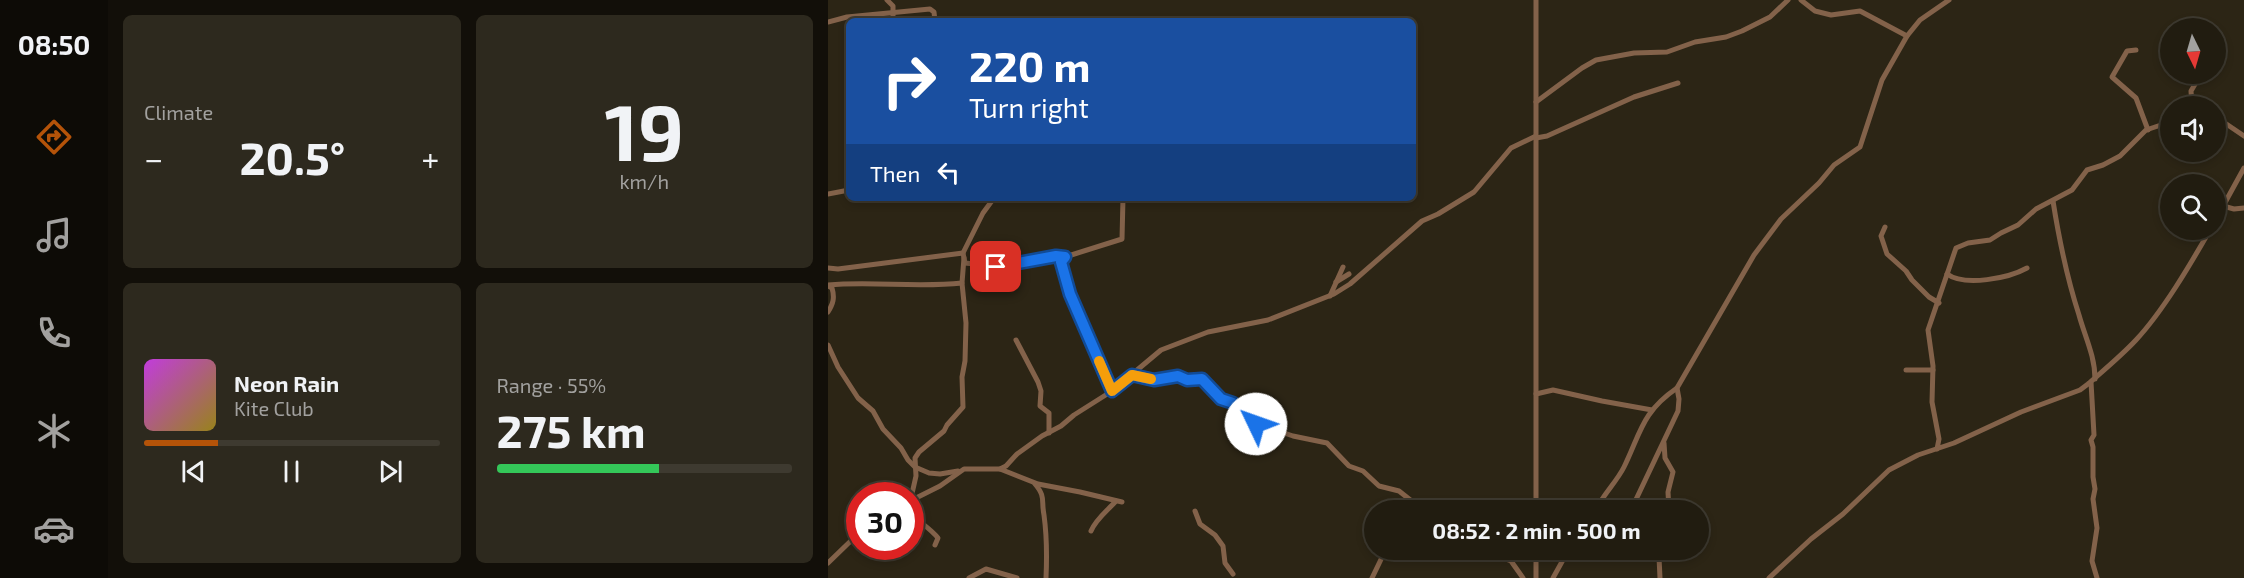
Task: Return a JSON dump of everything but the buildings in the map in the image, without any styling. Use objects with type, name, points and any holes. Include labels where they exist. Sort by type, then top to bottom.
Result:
[{"type":"street","points":[[887,0],[891,3],[893,18]]},
{"type":"street","points":[[1536,0],[1536,500]]},
{"type":"street","points":[[1536,102],[1596,60],[1634,53],[1667,52],[1695,42],[1726,37],[1770,17],[1788,0]]},
{"type":"street","points":[[1801,0],[1815,11],[1830,15],[1860,11],[1906,36]]},
{"type":"street","points":[[1601,500],[1618,477],[1634,441],[1652,410],[1661,399],[1677,388],[1754,255],[1781,219],[1819,183],[1834,165],[1860,147],[1882,80],[1906,36],[1920,20],[1949,0]]},
{"type":"street","points":[[828,22],[847,17],[930,9],[934,12],[935,18]]},
{"type":"street","points":[[2136,50],[2127,51],[2112,77],[2136,98],[2148,130]]},
{"type":"street","points":[[828,345],[838,367],[858,398],[873,411],[884,429],[915,467],[940,474],[970,468],[1000,468],[1006,466],[1017,454],[1049,432],[1112,391],[1159,352],[1208,332],[1268,320],[1330,296],[1350,284],[1422,220],[1438,214],[1474,192],[1511,148],[1634,97],[1678,83]]},
{"type":"street","points":[[2226,124],[2244,136]]},
{"type":"street","points":[[1937,449],[1939,438],[1932,392],[1933,370],[1929,330],[1958,246],[1990,240],[2018,225],[2036,209],[2072,190],[2087,170],[2120,156],[2148,130],[2160,126]]},
{"type":"street","points":[[2226,201],[2244,168]]},
{"type":"street","points":[[828,194],[846,191]]},
{"type":"street","points":[[914,482],[915,458],[944,431],[963,407],[962,376],[965,361],[966,323],[962,283],[963,256],[991,201]]},
{"type":"street","points":[[963,256],[965,263],[1002,267],[1036,259],[1065,257],[1122,238],[1123,201]]},
{"type":"street","points":[[2053,201],[2079,316],[2094,361],[2091,395],[2094,403],[2094,435],[2091,440],[2094,515],[2097,528],[2092,561],[2097,578]]},
{"type":"street","points":[[2226,207],[2244,208]]},
{"type":"street","points":[[1885,227],[1881,239],[1885,252],[1929,297],[1939,303]]},
{"type":"street","points":[[1769,578],[1810,539],[1843,514],[1889,470],[2021,412],[2080,390],[2093,380],[2145,329],[2204,240]]},
{"type":"street","points":[[828,268],[838,269],[963,256]]},
{"type":"street","points":[[1065,257],[1061,262],[1070,294],[1112,391]]},
{"type":"street","points":[[1330,296],[1343,267]]},
{"type":"street","points":[[1947,274],[1954,278],[1979,280],[2007,276],[2027,268]]},
{"type":"street","points":[[1336,282],[1349,274]]},
{"type":"street","points":[[1945,282],[1954,278]]},
{"type":"street","points":[[828,286],[859,282],[944,285],[962,283]]},
{"type":"street","points":[[828,286],[832,288],[834,295],[833,304],[828,312]]},
{"type":"street","points":[[1016,340],[1038,382],[1041,392],[1040,406],[1049,413],[1049,432]]},
{"type":"street","points":[[1906,369],[1933,370]]},
{"type":"street","points":[[1132,375],[1154,380],[1178,376],[1187,380],[1202,379],[1221,399],[1235,404],[1249,421],[1293,436],[1327,443],[1349,466],[1363,471],[1379,486],[1399,491],[1410,500]]},
{"type":"street","points":[[1636,500],[1678,411],[1677,388]]},
{"type":"street","points":[[1536,394],[1553,390],[1602,402],[1652,410]]},
{"type":"street","points":[[1664,443],[1665,458],[1672,470],[1668,500]]},
{"type":"street","points":[[1000,468],[1034,483],[1119,502],[1096,520],[1091,531]]},
{"type":"street","points":[[924,493],[940,486],[959,471]]},
{"type":"street","points":[[1034,483],[1044,498],[1043,512],[1048,544],[1046,578]]},
{"type":"street","points":[[1195,511],[1200,524],[1215,535],[1223,546],[1226,565],[1233,574]]},
{"type":"street","points":[[924,526],[938,538],[935,545]]},
{"type":"street","points":[[828,563],[846,546]]},
{"type":"street","points":[[1372,578],[1381,560]]},
{"type":"street","points":[[1508,560],[1523,578]]},
{"type":"street","points":[[1536,560],[1536,578]]},
{"type":"street","points":[[1553,578],[1563,560]]},
{"type":"street","points":[[1659,560],[1660,578]]},
{"type":"street","points":[[969,578],[986,569],[1017,578]]},
{"type":"slow traffic","points":[[1099,361],[1112,391],[1132,375],[1151,379]]},
{"type":"route","points":[[996,267],[1056,256],[1065,257],[1061,262],[1065,283],[1112,391],[1132,375],[1154,380],[1178,376],[1185,380],[1202,379],[1221,399],[1233,403],[1241,414],[1256,424]]}]
